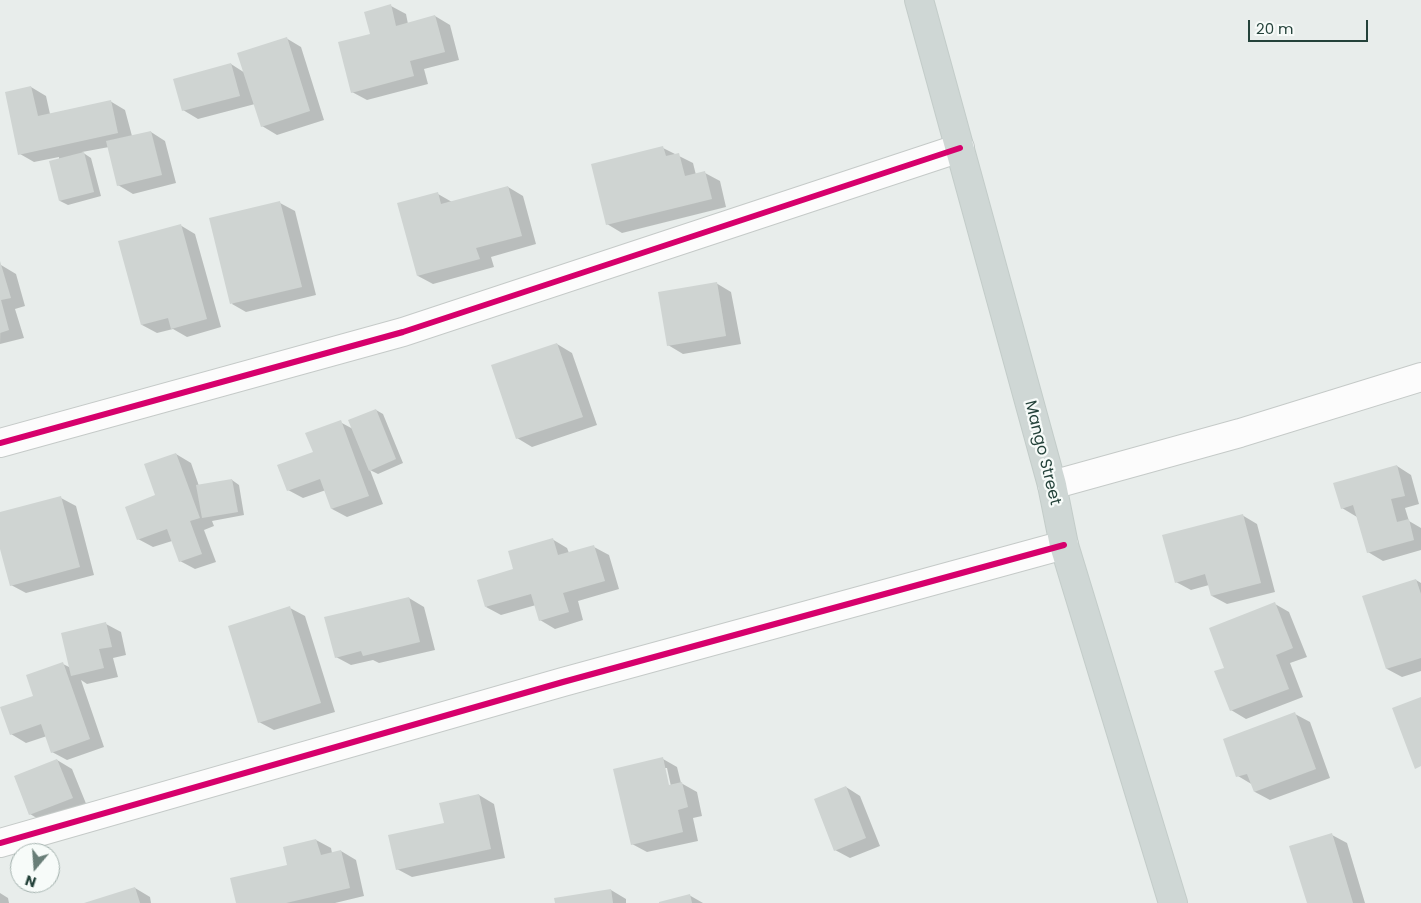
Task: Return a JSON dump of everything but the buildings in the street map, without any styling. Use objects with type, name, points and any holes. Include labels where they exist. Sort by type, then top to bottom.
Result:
[{"type":"main road","name":"Mango Street","points":[[919,0],[1052,485],[1064,545],[1173,903]]},
{"type":"street","points":[[0,443],[404,332],[960,148]]},
{"type":"street","points":[[1052,485],[1240,433],[1421,377]]},
{"type":"street","points":[[0,843],[564,682],[1064,545]]},
{"type":"cycle path","points":[[0,443],[403,332],[960,148]]},
{"type":"cycle path","points":[[0,843],[563,682],[1064,545]]}]
